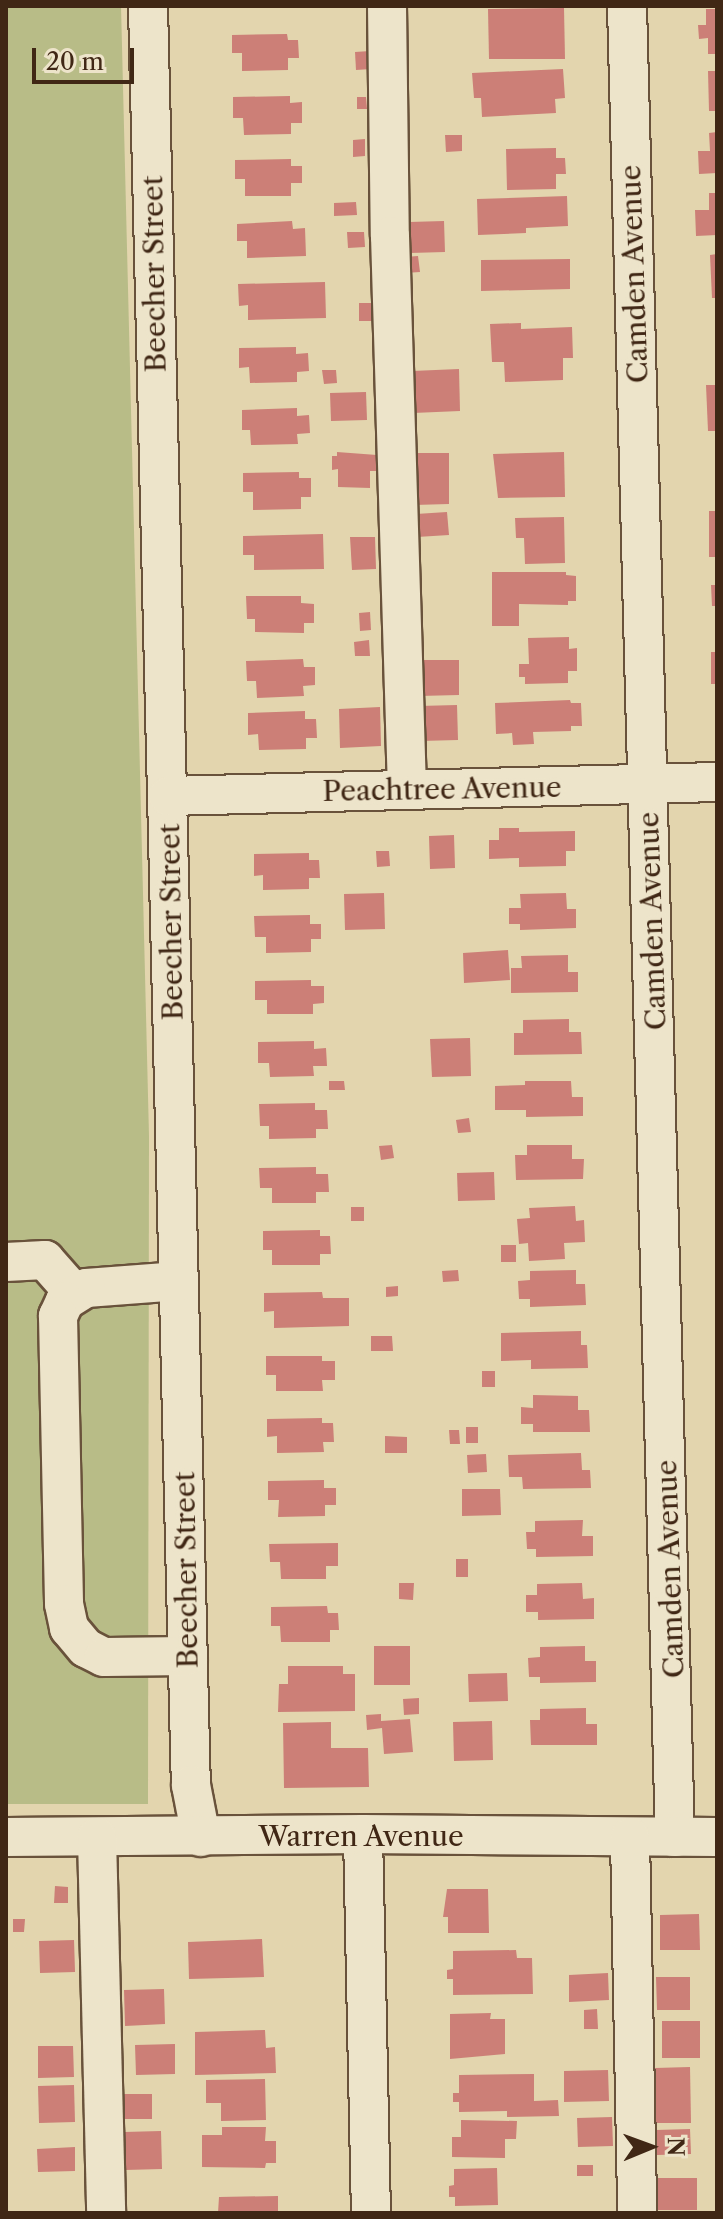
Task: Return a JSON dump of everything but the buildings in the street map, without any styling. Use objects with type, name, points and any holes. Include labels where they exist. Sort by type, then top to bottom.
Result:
[{"type":"street","name":"Beecher Street","points":[[148,6],[191,1785],[201,1837]]},
{"type":"street","points":[[387,6],[390,236],[407,790]]},
{"type":"street","name":"Camden Avenue","points":[[627,6],[675,1837]]},
{"type":"street","name":"Peachtree Avenue","points":[[168,796],[717,782]]},
{"type":"street","points":[[6,1262],[45,1260],[75,1294]]},
{"type":"street","points":[[179,1281],[105,1285],[75,1294],[65,1301],[58,1316],[64,1604],[69,1628],[86,1648],[104,1657],[188,1656]]},
{"type":"street","points":[[363,1834],[371,2213]]},
{"type":"street","name":"Warren Avenue","points":[[6,1837],[363,1834],[717,1837]]},
{"type":"street","points":[[97,1837],[106,2213]]},
{"type":"street","points":[[630,1837],[637,2213]]},
{"type":"green space","points":[[6,6],[121,6],[149,1136],[148,1804],[6,1804]]}]
